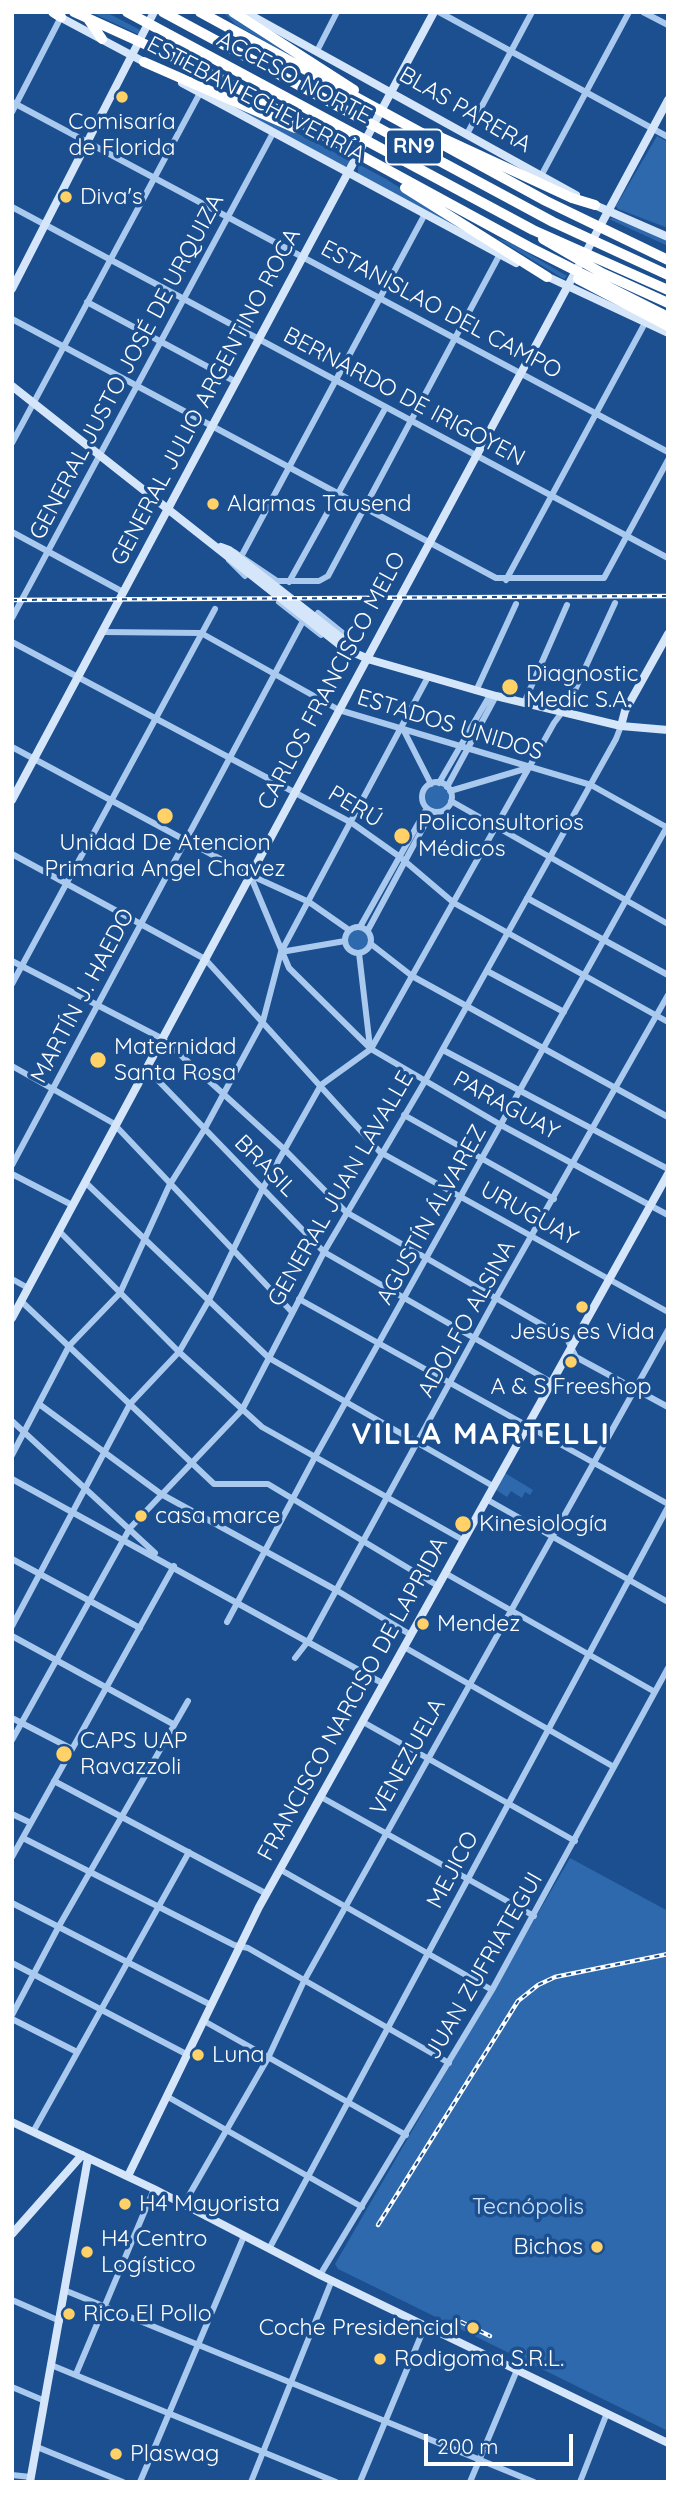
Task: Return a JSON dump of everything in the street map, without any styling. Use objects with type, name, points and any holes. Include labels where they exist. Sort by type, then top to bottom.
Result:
[{"type":"highway","points":[[74,12],[215,76],[547,277]]},
{"type":"highway","points":[[84,12],[93,30],[102,39]]},
{"type":"highway","name":"ACCESO NORTE","points":[[127,12],[533,230],[668,290]]},
{"type":"highway","name":"ACCESO NORTE","points":[[163,12],[552,222],[668,275]]},
{"type":"highway","points":[[200,12],[546,201],[668,260]]},
{"type":"highway","points":[[233,12],[353,90],[377,110]]},
{"type":"highway","points":[[144,62],[529,247],[668,317]]},
{"type":"highway","points":[[393,119],[424,129],[572,198],[595,205]]},
{"type":"highway","points":[[533,230],[556,249],[668,303]]},
{"type":"highway","points":[[529,247],[603,294],[668,326]]},
{"type":"street","points":[[12,289],[155,12]]},
{"type":"street","name":"BLAS PARERA","points":[[245,12],[393,91],[595,205],[606,215],[668,237]]},
{"type":"street","points":[[317,51],[337,12]]},
{"type":"street","name":"GENERAL JULIO ARGENTINO ROCA","points":[[12,800],[436,12]]},
{"type":"street","points":[[436,12],[668,137]]},
{"type":"street","points":[[467,134],[532,12]]},
{"type":"street","points":[[541,176],[629,12]]},
{"type":"street","points":[[643,12],[668,25]]},
{"type":"street","name":"ESTEBAN ECHEVERRÍA","points":[[55,14],[133,53],[144,62],[274,133],[354,162],[425,214],[499,254],[668,333]]},
{"type":"street","points":[[12,112],[55,14]]},
{"type":"street","points":[[12,443],[200,93]]},
{"type":"street","name":"CARLOS FRANCISCO MELO","points":[[12,1318],[668,100]]},
{"type":"street","name":"ESTANISLAO DEL CAMPO","points":[[14,103],[668,452]]},
{"type":"street","name":"GENERAL JUSTO JOSÉ DE URQUIZA","points":[[12,618],[274,133]]},
{"type":"street","name":"BERNARDO DE IRIGOYEN","points":[[12,207],[668,558]]},
{"type":"street","points":[[242,555],[425,214]]},
{"type":"street","points":[[225,550],[242,555],[274,579],[289,582],[325,579],[499,254]]},
{"type":"street","points":[[87,302],[236,382]]},
{"type":"street","points":[[12,319],[496,578],[600,579],[607,576],[668,460]]},
{"type":"street","points":[[506,580],[645,323]]},
{"type":"street","points":[[12,386],[366,659],[476,691],[621,726],[668,730]]},
{"type":"street","points":[[289,582],[386,407]]},
{"type":"street","points":[[12,532],[123,592]]},
{"type":"street","points":[[225,550],[245,576]]},
{"type":"street","points":[[279,602],[335,646],[349,648]]},
{"type":"street","points":[[12,1626],[130,1404],[179,1352],[209,1300],[263,1188],[321,1085],[371,1049],[563,712],[615,603]]},
{"type":"street","points":[[476,691],[516,604]]},
{"type":"street","points":[[524,703],[567,606]]},
{"type":"street","points":[[12,984],[215,610]]},
{"type":"street","points":[[318,613],[344,634],[349,648]]},
{"type":"street","name":"MARTÍN J. HAEDO","points":[[12,1165],[303,621]]},
{"type":"street","name":"ESTADOS UNIDOS","points":[[103,632],[201,633],[339,710],[591,785],[667,827]]},
{"type":"street","name":"GENERAL JUAN LAVALLE","points":[[12,1740],[130,1528],[242,1410],[346,1212],[425,1081],[591,785],[621,726],[625,711],[668,634]]},
{"type":"street","name":"PERÚ","points":[[12,642],[352,823],[407,862],[454,903],[668,1022]]},
{"type":"street","points":[[12,1455],[69,1346],[120,1293],[169,1186],[204,1130],[264,1021],[281,952],[428,677]]},
{"type":"street","points":[[439,783],[465,746],[493,695]]},
{"type":"street","points":[[402,727],[431,784]]},
{"type":"street","points":[[451,801],[449,789],[465,746]]},
{"type":"street","points":[[12,747],[250,875],[309,902],[349,930]]},
{"type":"street","points":[[430,810],[422,795],[431,784],[439,783],[449,789],[530,767]]},
{"type":"street","points":[[430,810],[442,811],[451,801]]},
{"type":"street","points":[[451,801],[668,924]]},
{"type":"street","points":[[349,930],[360,926],[430,810]]},
{"type":"street","points":[[430,810],[407,862],[368,930],[371,944],[412,976],[668,1117]]},
{"type":"street","name":"AGUSTÍN ÁLVAREZ","points":[[227,1622],[315,1457],[380,1345],[667,827]]},
{"type":"street","name":"URUGUAY","points":[[12,854],[205,959],[380,1152],[534,1235],[668,1312]]},
{"type":"street","name":"PARAGUAY","points":[[250,875],[289,968],[371,1049],[501,1125],[668,1215]]},
{"type":"street","points":[[527,898],[668,975]]},
{"type":"street","points":[[360,926],[368,930]]},
{"type":"street","points":[[349,930],[345,941],[348,948],[359,953],[371,944]]},
{"type":"street","points":[[281,952],[345,941]]},
{"type":"street","points":[[359,953],[371,1049]]},
{"type":"street","points":[[12,961],[163,1039],[285,1150],[346,1212],[567,1339],[576,1357],[668,1407]]},
{"type":"street","points":[[487,971],[564,1012]]},
{"type":"street","name":"ADOLFO ALSINA","points":[[295,1658],[309,1640],[364,1541],[385,1497],[451,1385],[496,1298],[668,995]]},
{"type":"street","points":[[443,1049],[668,1171]]},
{"type":"street","points":[[12,1066],[110,1121],[169,1186],[292,1312]]},
{"type":"street","name":"BRASIL","points":[[146,1068],[324,1252],[551,1382]]},
{"type":"street","points":[[404,1115],[554,1199]]},
{"type":"street","name":"FRANCISCO NARCISO DE LAPRIDA","points":[[128,2176],[267,1894],[668,1171]]},
{"type":"street","points":[[12,1174],[72,1206]]},
{"type":"street","points":[[85,1182],[269,1358],[493,1486]]},
{"type":"street","points":[[58,1231],[179,1352],[262,1427],[463,1540]]},
{"type":"street","points":[[12,1279],[28,1288]]},
{"type":"street","points":[[299,1299],[668,1506]]},
{"type":"street","points":[[21,1301],[215,1484],[268,1484],[438,1586]]},
{"type":"street","name":"VENEZUELA","points":[[184,2204],[268,2058],[304,1982],[468,1685],[668,1330]]},
{"type":"street","points":[[39,1404],[162,1494],[265,1553],[337,1590],[411,1635]]},
{"type":"street","points":[[12,1421],[161,1559]]},
{"type":"street","points":[[12,1479],[124,1538],[384,1684]]},
{"type":"street","points":[[486,1499],[668,1602]]},
{"type":"street","name":"MEJICO","points":[[269,2249],[668,1506]]},
{"type":"street","points":[[12,1559],[140,1628]]},
{"type":"street","points":[[12,1857],[174,1566]]},
{"type":"street","points":[[445,1573],[655,1692]]},
{"type":"street","points":[[12,1636],[173,1724]]},
{"type":"street","points":[[404,1647],[614,1767]]},
{"type":"street","name":"JUAN ZUFRIATEGUI","points":[[320,2275],[492,1990],[668,1668]]},
{"type":"street","points":[[77,2052],[12,2017],[59,1926],[188,1701]]},
{"type":"street","points":[[12,1718],[72,1749]]},
{"type":"street","points":[[363,1722],[575,1840]]},
{"type":"street","points":[[54,1781],[267,1894]]},
{"type":"street","points":[[321,1797],[534,1916]]},
{"type":"street","points":[[12,1814],[31,1823]]},
{"type":"street","points":[[23,1838],[158,1908],[241,1947],[449,2063]]},
{"type":"street","points":[[33,2132],[190,1852]]},
{"type":"street","points":[[281,1870],[492,1990]]},
{"type":"street","points":[[12,1903],[211,2006]]},
{"type":"street","points":[[12,1963],[188,2055]]},
{"type":"street","points":[[204,2021],[406,2135]]},
{"type":"street","points":[[168,2097],[362,2207]]},
{"type":"street","points":[[12,2122],[128,2176],[320,2275],[668,2443]]},
{"type":"street","points":[[12,2234],[85,2156]]},
{"type":"street","points":[[12,2474],[31,2479],[60,2321],[85,2156]]},
{"type":"street","points":[[76,2374],[154,2189]]},
{"type":"street","points":[[140,2482],[244,2236]]},
{"type":"street","points":[[251,2482],[332,2280]]},
{"type":"street","points":[[64,2290],[534,2482]]},
{"type":"street","points":[[12,2300],[60,2321]]},
{"type":"street","points":[[360,2482],[425,2326]]},
{"type":"street","points":[[51,2365],[336,2482]]},
{"type":"street","points":[[470,2482],[517,2370]]},
{"type":"street","points":[[12,2387],[44,2401]]},
{"type":"street","points":[[580,2482],[607,2413]]},
{"type":"street","points":[[37,2447],[123,2482]]},
{"type":"green space","points":[[90,12],[106,12],[142,31],[140,35]]},
{"type":"green space","points":[[223,12],[229,12],[308,65],[236,25]]},
{"type":"green space","points":[[190,86],[297,133],[351,161],[345,167]]},
{"type":"green space","points":[[657,136],[668,142],[668,228],[616,206]]},
{"type":"green space","points":[[358,164],[386,179],[477,237],[476,239],[358,174]]},
{"type":"green space","points":[[613,218],[668,240],[668,246],[609,219]]},
{"type":"green space","points":[[496,238],[509,242],[567,276],[564,279]]},
{"type":"green space","points":[[437,785],[446,789],[450,798],[446,807],[437,811],[428,807],[424,798],[428,789]]},
{"type":"green space","points":[[358,928],[366,931],[369,939],[366,947],[358,950],[350,947],[347,939],[350,931]]},
{"type":"green space","points":[[505,1473],[533,1490],[530,1495],[525,1492],[522,1498],[511,1491],[507,1497],[496,1490]]},
{"type":"green space","name":"Tecnópolis","points":[[570,1858],[668,1911],[668,2431],[338,2269],[335,2264]]},
{"type":"railway","points":[[12,600],[668,596]]},
{"type":"railway","points":[[378,2225],[518,2001],[538,1985],[555,1977],[668,1954]]},
{"type":"railway","points":[[461,2322],[490,2336]]},
{"type":"place","name":"Comisaría de Florida","points":[[122,97]]},
{"type":"place","name":"Diva's","points":[[66,197]]},
{"type":"place","name":"Alarmas Tausend","points":[[213,504]]},
{"type":"place","name":"Diagnostic Medic S.A.","points":[[510,687]]},
{"type":"place","name":"Unidad De Atencion Primaria Angel Chavez","points":[[165,816]]},
{"type":"place","name":"Policonsultorios Médicos","points":[[402,836]]},
{"type":"place","name":"Maternidad Santa Rosa","points":[[98,1060]]},
{"type":"place","name":"Jesús es Vida","points":[[582,1307]]},
{"type":"place","name":"A & S Freeshop","points":[[571,1362]]},
{"type":"place","name":"casa marce","points":[[141,1516]]},
{"type":"place","name":"Kinesiología","points":[[463,1524]]},
{"type":"place","name":"Mendez","points":[[423,1624]]},
{"type":"place","name":"CAPS UAP Ravazzoli","points":[[64,1754]]},
{"type":"place","name":"Luna","points":[[198,2055]]},
{"type":"place","name":"H4 Mayorista","points":[[125,2204]]},
{"type":"place","name":"Bichos","points":[[597,2247]]},
{"type":"place","name":"H4 Centro Logístico","points":[[87,2252]]},
{"type":"place","name":"Rico El Pollo","points":[[69,2314]]},
{"type":"place","name":"Coche Presidencial","points":[[473,2328]]},
{"type":"place","name":"Rodigoma S.R.L.","points":[[380,2359]]},
{"type":"place","name":"Plaswag","points":[[116,2454]]},
{"type":"district","name":"VILLA MARTELLI","points":[[481,1435]]}]
